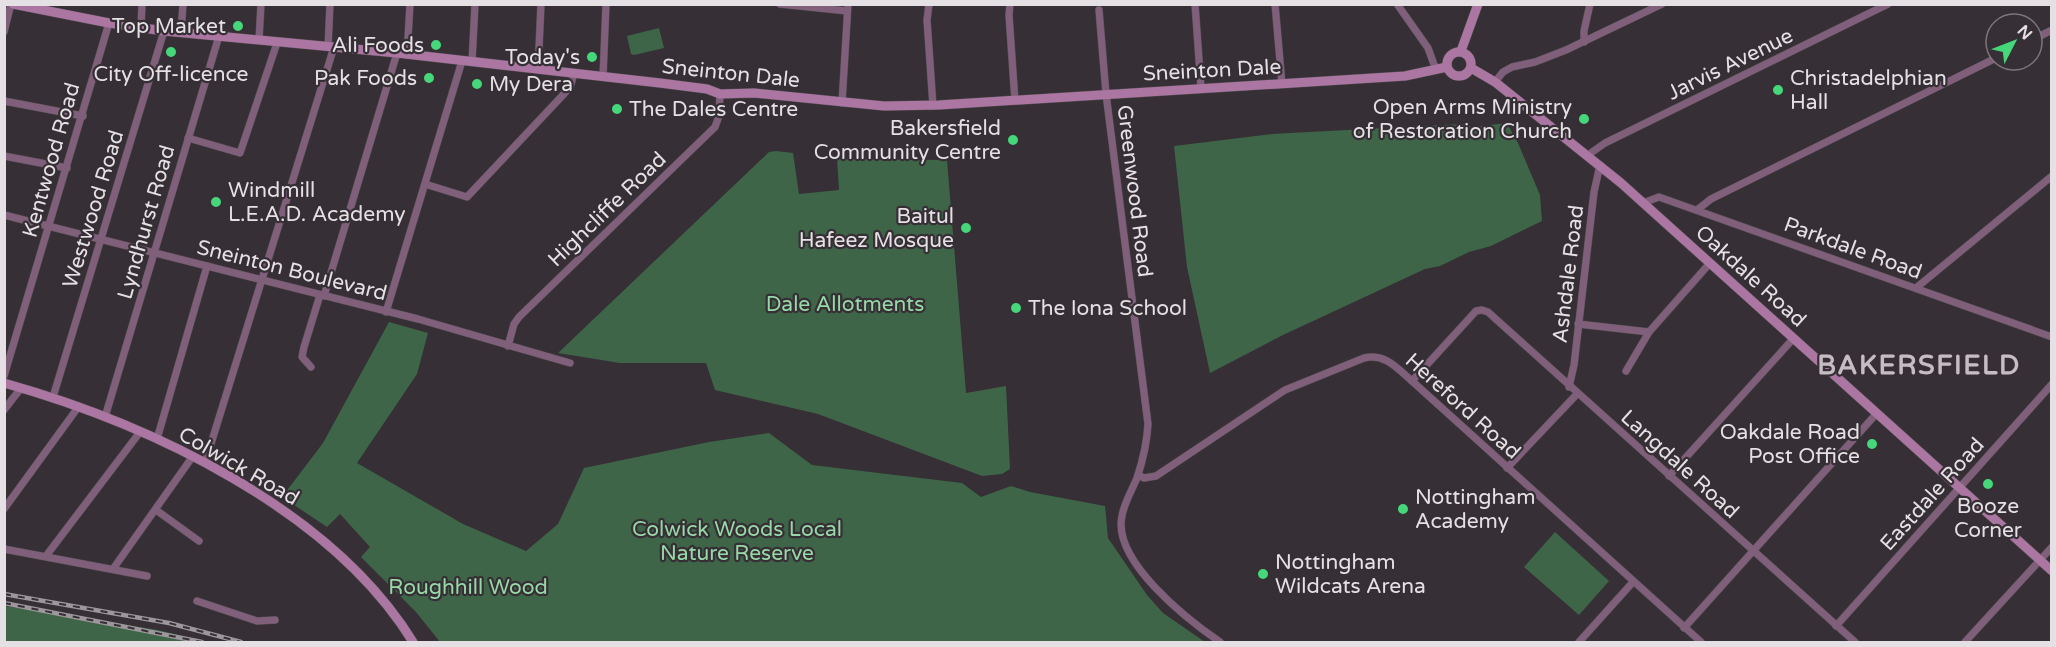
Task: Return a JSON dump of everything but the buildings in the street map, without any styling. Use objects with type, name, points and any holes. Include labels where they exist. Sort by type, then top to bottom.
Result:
[{"type":"street","name":"Sneinton Dale","points":[[12,4],[164,31],[402,54],[707,89],[720,94],[754,93],[884,106],[933,105],[1405,76],[1447,67],[1452,74],[1459,76],[1466,74],[1471,68]]},
{"type":"street","points":[[4,32],[12,4]]},
{"type":"street","points":[[65,15],[66,4]]},
{"type":"street","points":[[141,27],[142,4]]},
{"type":"street","points":[[181,32],[183,4]]},
{"type":"street","points":[[259,40],[261,4]]},
{"type":"street","points":[[205,463],[263,281],[331,47],[330,4]]},
{"type":"street","points":[[311,367],[302,357],[304,347],[402,54],[410,4]]},
{"type":"street","points":[[472,62],[475,4]]},
{"type":"street","points":[[538,70],[541,4]]},
{"type":"street","points":[[603,77],[606,4]]},
{"type":"street","points":[[780,4],[847,8],[842,103]]},
{"type":"street","points":[[928,4],[933,105]]},
{"type":"street","points":[[1010,4],[1016,100]]},
{"type":"street","points":[[1195,4],[1201,88]]},
{"type":"street","points":[[1275,4],[1282,84]]},
{"type":"street","points":[[1397,4],[1428,48],[1436,70]]},
{"type":"street","points":[[1461,51],[1478,4]]},
{"type":"street","points":[[1584,42],[1590,4]]},
{"type":"street","points":[[1495,82],[1503,72],[1512,67],[1542,60],[1662,4]]},
{"type":"street","name":"Jarvis Avenue","points":[[1588,154],[1605,143],[1874,8],[1888,4]]},
{"type":"street","name":"Greenwood Road","points":[[1099,10],[1106,94],[1147,415],[1147,439],[1138,475],[1122,516],[1122,533],[1126,546],[1142,572],[1163,596],[1185,617],[1220,642]]},
{"type":"street","name":"Kentwood Road","points":[[4,376],[109,23]]},
{"type":"street","name":"Westwood Road","points":[[53,397],[164,31]]},
{"type":"street","name":"Lyndhurst Road","points":[[105,417],[219,36]]},
{"type":"street","points":[[188,138],[240,153],[277,42]]},
{"type":"street","points":[[1447,67],[1448,57],[1456,51],[1461,51],[1471,59],[1471,68]]},
{"type":"street","points":[[386,312],[462,61]]},
{"type":"street","points":[[1696,210],[1711,199],[1984,63]]},
{"type":"street","name":"Oakdale Road","points":[[1471,68],[1495,82],[1588,154],[2052,571]]},
{"type":"street","points":[[425,184],[467,197],[570,87],[574,74]]},
{"type":"street","name":"Highcliffe Road","points":[[508,346],[514,324],[519,317],[715,127],[719,116],[720,94]]},
{"type":"street","points":[[4,101],[82,116]]},
{"type":"street","points":[[4,156],[67,168]]},
{"type":"street","name":"Ashdale Road","points":[[1569,387],[1574,365],[1594,192],[1600,165]]},
{"type":"street","points":[[1916,288],[2052,176]]},
{"type":"street","name":"Parkdale Road","points":[[1643,203],[1659,197],[2052,337]]},
{"type":"street","name":"Sneinton Boulevard","points":[[4,215],[322,295],[570,363]]},
{"type":"street","points":[[1626,371],[1649,332],[1710,263]]},
{"type":"street","points":[[157,439],[207,266]]},
{"type":"street","name":"Langdale Road","points":[[1412,381],[1476,311],[1488,312],[1576,394],[1855,642]]},
{"type":"street","points":[[1578,324],[1649,332]]},
{"type":"street","points":[[1670,476],[1793,339]]},
{"type":"street","name":"Hereford Road","points":[[1138,475],[1144,478],[1156,476],[1285,390],[1364,358],[1383,357],[1701,642]]},
{"type":"street","name":"Colwick Road","points":[[4,383],[79,406],[194,456],[308,528],[347,561],[380,598],[413,642]]},
{"type":"street","name":"Eastdale Road","points":[[1836,626],[2052,384]]},
{"type":"street","points":[[4,410],[21,388]]},
{"type":"street","points":[[1507,468],[1576,394]]},
{"type":"street","points":[[4,509],[79,406]]},
{"type":"street","points":[[1684,628],[1877,413]]},
{"type":"street","points":[[46,556],[140,432]]},
{"type":"street","points":[[113,569],[194,456]]},
{"type":"street","points":[[156,510],[199,541]]},
{"type":"street","points":[[1965,642],[2052,547]]},
{"type":"street","points":[[4,549],[147,576]]},
{"type":"street","points":[[1579,642],[1633,582]]},
{"type":"street","points":[[196,601],[257,621],[275,620]]},
{"type":"green space","points":[[659,28],[664,48],[631,54],[627,36]]},
{"type":"green space","points":[[1507,123],[1540,195],[1542,221],[1491,246],[1469,252],[1440,266],[1425,269],[1283,335],[1210,373],[1187,267],[1174,146],[1272,134],[1467,124],[1471,127]]},
{"type":"green space","name":"Dale Allotments","points":[[769,152],[793,153],[799,194],[839,190],[837,159],[947,160],[966,393],[1006,386],[1010,469],[1002,474],[982,476],[818,414],[715,390],[706,363],[620,363],[558,353]]},
{"type":"green space","name":"Colwick Woods Local Nature Reserve","points":[[389,322],[428,333],[417,374],[357,463],[463,524],[526,551],[558,524],[584,468],[709,442],[769,433],[812,465],[962,483],[981,497],[1011,486],[1030,492],[1105,506],[1108,538],[1147,595],[1163,613],[1205,642],[440,642],[416,612],[361,557],[370,547],[340,514],[327,527],[282,497],[323,443]]},
{"type":"green space","points":[[1555,532],[1609,581],[1579,615],[1524,567]]},
{"type":"green space","points":[[5,606],[158,630],[202,641],[5,642]]},
{"type":"railway","points":[[4,594],[169,623],[241,642]]},
{"type":"railway","points":[[4,603],[202,642]]},
{"type":"place","name":"Top Market","points":[[238,26]]},
{"type":"place","name":"Ali Foods","points":[[436,45]]},
{"type":"place","name":"City Off-licence","points":[[171,52]]},
{"type":"place","name":"Today's","points":[[592,57]]},
{"type":"place","name":"Pak Foods","points":[[429,78]]},
{"type":"place","name":"My Dera","points":[[477,84]]},
{"type":"place","name":"Christadelphian Hall","points":[[1778,90]]},
{"type":"place","name":"The Dales Centre","points":[[617,109]]},
{"type":"place","name":"Open Arms Ministry of Restoration Church","points":[[1584,119]]},
{"type":"place","name":"Bakersfield Community Centre","points":[[1013,140]]},
{"type":"place","name":"Windmill L.E.A.D. Academy","points":[[216,202]]},
{"type":"place","name":"Baitul Hafeez Mosque","points":[[966,228]]},
{"type":"place","name":"The Iona School","points":[[1016,308]]},
{"type":"place","name":"Oakdale Road Post Office","points":[[1872,444]]},
{"type":"place","name":"Booze Corner","points":[[1988,484]]},
{"type":"place","name":"Nottingham Academy","points":[[1403,509]]},
{"type":"place","name":"Nottingham Wildcats Arena","points":[[1263,574]]},
{"type":"district","name":"BAKERSFIELD","points":[[1919,365]]},
{"type":"park label","name":"Roughhill Wood","points":[[468,587]]}]
